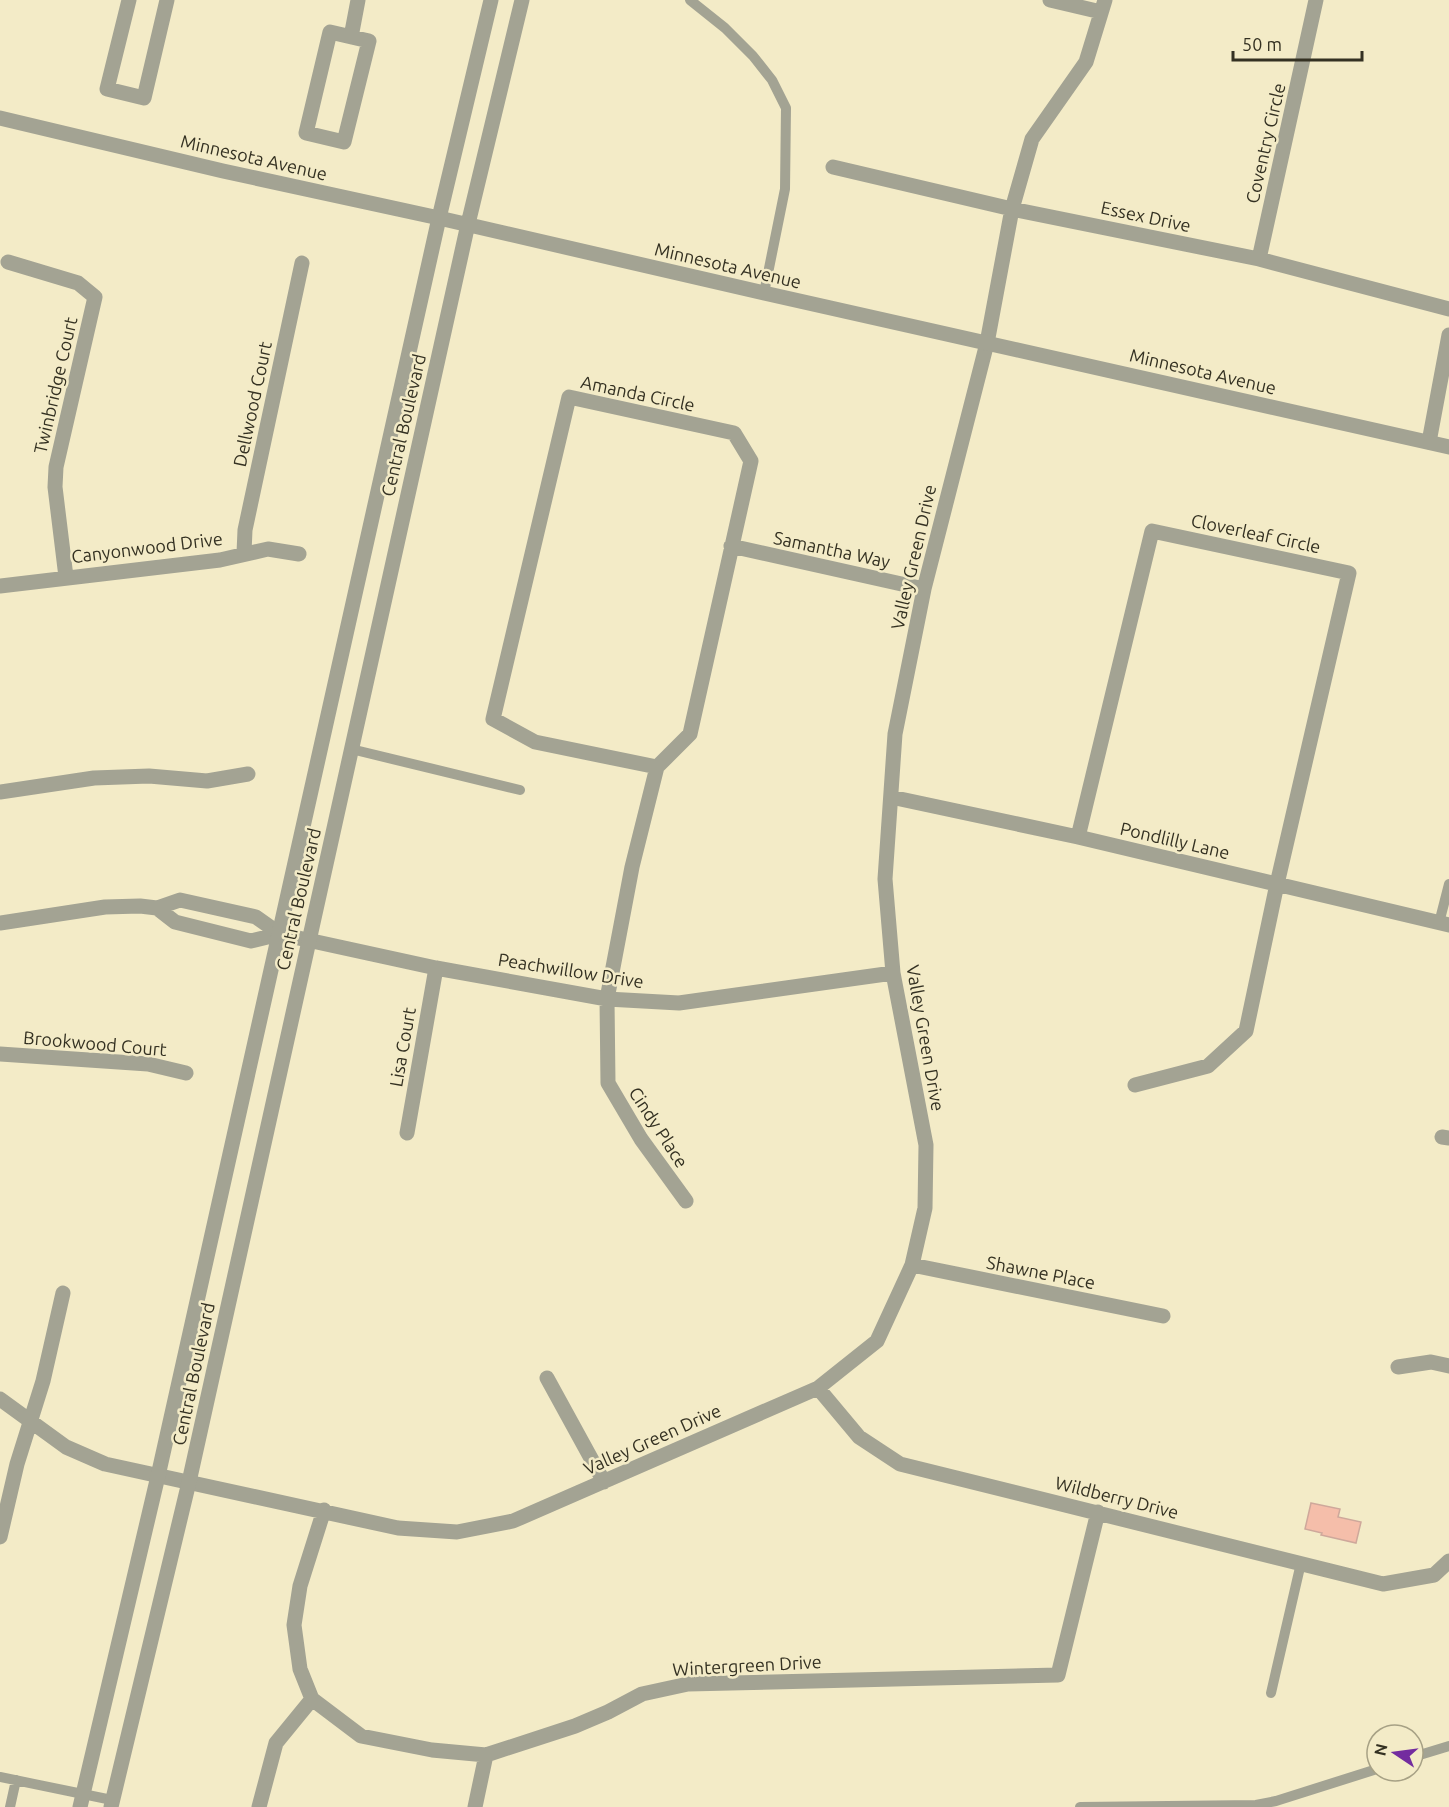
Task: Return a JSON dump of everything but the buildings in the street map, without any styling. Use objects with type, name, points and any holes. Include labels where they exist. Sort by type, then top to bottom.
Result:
[{"type":"street","points":[[129,0],[107,89],[144,98],[167,0]]},
{"type":"street","points":[[351,37],[358,0]]},
{"type":"street","name":"Central Boulevard","points":[[82,1800],[158,1476],[439,218],[491,0]]},
{"type":"street","name":"Central Boulevard","points":[[112,1804],[189,1482],[468,224],[522,0]]},
{"type":"street","points":[[1050,0],[1103,6]]},
{"type":"street","name":"Coventry Circle","points":[[1259,259],[1317,0]]},
{"type":"street","name":"Valley Green Drive","points":[[0,1399],[66,1447],[105,1464],[398,1528],[457,1532],[513,1521],[818,1388],[877,1341],[912,1265],[925,1209],[926,1145],[893,973],[885,879],[895,734],[924,589],[987,343],[1012,209],[1032,139],[1086,62],[1103,6]]},
{"type":"street","points":[[330,32],[351,37],[369,41],[344,142],[306,133],[330,32]]},
{"type":"street","name":"Minnesota Avenue","points":[[0,118],[223,171],[468,224],[1449,447]]},
{"type":"street","name":"Essex Drive","points":[[833,167],[1012,209],[1259,259],[1449,309]]},
{"type":"street","name":"Twinbridge Court","points":[[8,262],[78,283],[95,297],[56,467],[55,487],[66,577]]},
{"type":"street","name":"Dellwood Court","points":[[244,553],[245,530],[302,263]]},
{"type":"street","points":[[1429,442],[1449,335]]},
{"type":"street","name":"Amanda Circle","points":[[569,397],[734,433],[751,461],[690,735],[657,767],[535,742],[493,719],[569,397]]},
{"type":"street","name":"Cloverleaf Circle","points":[[1078,837],[1152,531],[1349,573],[1277,884]]},
{"type":"street","name":"Samantha Way","points":[[731,546],[924,589]]},
{"type":"street","name":"Canyonwood Drive","points":[[0,586],[220,560],[268,549],[299,554]]},
{"type":"street","points":[[607,999],[632,867],[657,767]]},
{"type":"street","points":[[0,792],[94,778],[149,776],[207,781],[248,774]]},
{"type":"street","name":"Pondlilly Lane","points":[[891,797],[1078,837],[1444,924]]},
{"type":"street","points":[[1135,1085],[1208,1066],[1246,1031],[1277,884]]},
{"type":"street","name":"Peachwillow Drive","points":[[0,923],[105,907],[158,908],[180,900],[256,917],[280,934],[436,968],[607,999],[680,1004],[893,973]]},
{"type":"street","name":"Peachwillow Drive","points":[[158,908],[175,922],[251,941],[280,934]]},
{"type":"street","name":"Lisa Court","points":[[407,1133],[436,968]]},
{"type":"street","name":"Cindy Place","points":[[607,999],[608,1083],[641,1139],[686,1201]]},
{"type":"street","name":"Brookwood Court","points":[[0,1054],[148,1064],[186,1073]]},
{"type":"street","name":"Shawne Place","points":[[912,1265],[1163,1316]]},
{"type":"street","points":[[0,1537],[17,1464],[43,1381],[63,1293]]},
{"type":"street","points":[[1398,1366],[1431,1362],[1449,1366]]},
{"type":"street","points":[[547,1378],[604,1482]]},
{"type":"street","name":"Wildberry Drive","points":[[818,1388],[859,1437],[900,1464],[1383,1584],[1434,1575],[1449,1561]]},
{"type":"street","points":[[259,1807],[276,1743],[312,1699],[300,1669],[294,1625],[300,1587],[324,1510]]},
{"type":"street","name":"Wintergreen Drive","points":[[312,1699],[361,1736],[432,1750],[486,1755],[575,1726],[642,1694],[688,1684],[1058,1675],[1098,1512]]},
{"type":"street","points":[[475,1807],[486,1755]]},
{"type":"lane","points":[[690,0],[725,28],[753,56],[772,80],[786,108],[785,189],[764,293]]},
{"type":"lane","points":[[351,749],[520,790]]},
{"type":"lane","points":[[1444,924],[1449,884]]},
{"type":"lane","points":[[1271,1693],[1301,1563]]},
{"type":"lane","points":[[1425,1753],[1449,1746]]},
{"type":"lane","points":[[1080,1807],[1256,1805],[1276,1801],[1365,1773]]},
{"type":"lane","points":[[0,1777],[82,1800],[112,1804]]},
{"type":"lane","points":[[10,1807],[16,1780]]}]
